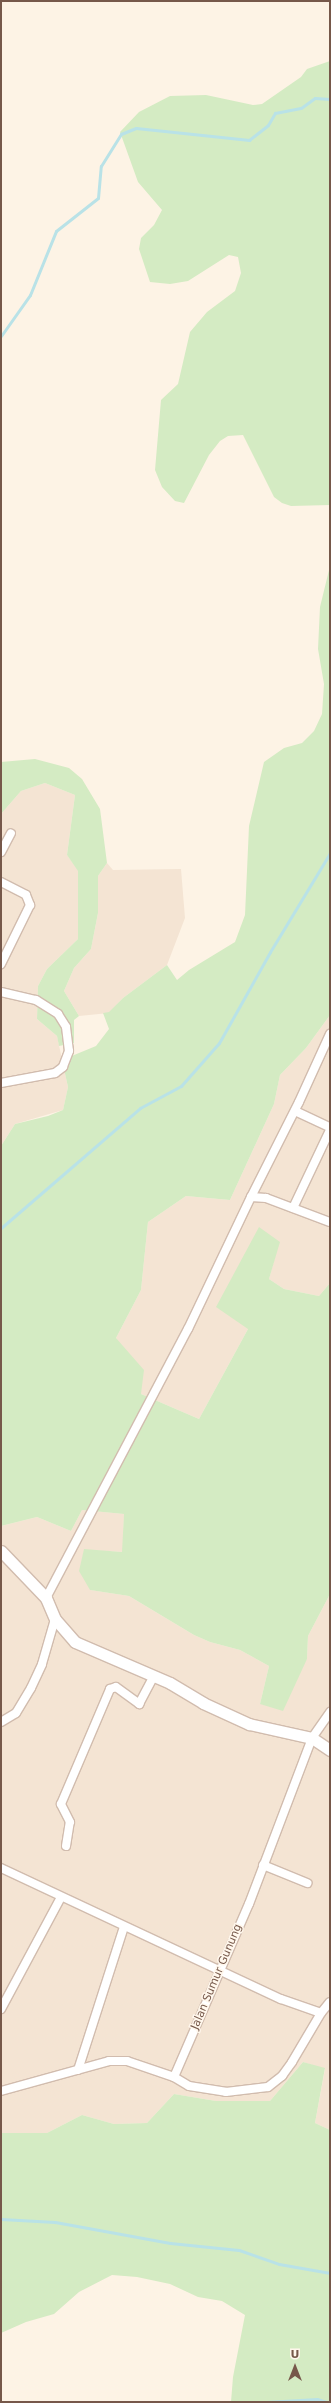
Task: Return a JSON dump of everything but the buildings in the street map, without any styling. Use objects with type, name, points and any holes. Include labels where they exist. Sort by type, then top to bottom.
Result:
[{"type":"street","points":[[1,852],[11,833]]},
{"type":"street","points":[[1,882],[26,895],[30,905],[1,964]]},
{"type":"street","points":[[1,992],[36,1000],[58,1014],[66,1028],[69,1051],[63,1067],[55,1073],[1,1083]]},
{"type":"street","points":[[46,1598],[188,1329],[251,1197],[295,1111],[330,1034]]},
{"type":"street","points":[[294,1208],[330,1129],[295,1111]]},
{"type":"street","points":[[251,1197],[266,1198],[329,1219]]},
{"type":"street","points":[[2,1552],[46,1598],[55,1619],[75,1642],[154,1676],[249,1724],[312,1738],[330,1750]]},
{"type":"street","points":[[1,1722],[16,1713],[30,1688],[42,1664],[55,1619]]},
{"type":"street","points":[[66,1846],[70,1822],[61,1804],[110,1689],[116,1687],[139,1704],[154,1676]]},
{"type":"street","name":"Jalan Sumur Gunung","points":[[174,2077],[221,1969],[312,1738],[330,1712]]},
{"type":"street","points":[[263,1865],[308,1883]]},
{"type":"street","points":[[1,1868],[124,1927],[221,1969],[281,1999],[320,2013]]},
{"type":"street","points":[[1,2009],[61,1897]]},
{"type":"street","points":[[78,2070],[124,1927]]},
{"type":"street","points":[[1,2091],[109,2061],[127,2061],[174,2077],[189,2086],[226,2092],[246,2092],[268,2087],[282,2076],[292,2062],[320,2013],[330,2002]]},
{"type":"shaded area","points":[[45,783],[75,795],[67,855],[78,870],[78,939],[47,969],[38,986],[37,1019],[57,1036],[68,1087],[63,1110],[15,1124],[1,1146],[1,814],[21,791]]},
{"type":"shaded area","points":[[107,863],[113,870],[181,869],[185,918],[167,965],[123,998],[109,1013],[79,1016],[64,991],[74,968],[91,949],[98,913],[98,876]]},
{"type":"shaded area","points":[[330,1015],[330,1283],[319,1296],[284,1289],[269,1279],[279,1242],[259,1228],[248,1329],[199,1419],[141,1394],[116,1338],[141,1290],[148,1222],[186,1196],[230,1200],[274,1104],[280,1075],[306,1048]]},
{"type":"shaded area","points":[[82,1510],[124,1514],[123,1552],[84,1550],[90,1590],[129,1596],[194,1635],[210,1642],[240,1650],[269,1666],[260,1704],[307,1659],[308,1636],[330,1594],[330,2130],[315,2123],[325,2069],[303,2062],[270,2101],[216,2101],[174,2094],[147,2123],[114,2124],[82,2115],[47,2133],[1,2133],[1,1526],[37,1517],[71,1531]]},
{"type":"green space","points":[[330,61],[330,505],[291,506],[282,503],[274,497],[243,435],[228,436],[220,441],[209,455],[184,503],[175,501],[162,487],[155,470],[161,400],[178,384],[190,332],[207,312],[235,291],[241,273],[238,257],[229,255],[188,281],[170,284],[150,282],[139,249],[141,238],[154,225],[162,210],[138,182],[120,132],[139,112],[170,96],[206,95],[253,105],[262,104],[301,77],[307,69]]},
{"type":"green space","points":[[330,566],[330,1015],[306,1048],[280,1075],[274,1104],[230,1200],[186,1196],[148,1222],[141,1290],[116,1338],[144,1370],[141,1394],[199,1419],[248,1329],[216,1307],[259,1227],[280,1242],[269,1279],[284,1289],[319,1296],[330,1283],[330,1594],[308,1636],[307,1659],[283,1711],[260,1704],[269,1666],[240,1650],[210,1642],[194,1635],[129,1596],[90,1590],[79,1571],[84,1549],[122,1552],[124,1514],[82,1510],[71,1531],[37,1517],[1,1526],[1,1146],[15,1124],[48,1116],[63,1110],[68,1087],[62,1060],[96,1046],[109,1029],[103,1013],[109,1012],[123,998],[167,965],[177,980],[189,970],[235,942],[245,915],[249,826],[264,762],[284,748],[302,743],[314,731],[322,714],[324,684],[318,649],[320,607]]},
{"type":"green space","points":[[35,759],[69,768],[82,779],[100,809],[107,863],[98,876],[98,913],[91,949],[74,968],[64,991],[79,1016],[74,1020],[74,1043],[59,1046],[57,1036],[37,1019],[38,986],[47,969],[78,939],[78,871],[67,855],[75,795],[45,783],[21,791],[1,814],[1,762]]},
{"type":"green space","points":[[303,2062],[325,2068],[315,2123],[330,2130],[330,2402],[231,2402],[233,2377],[245,2315],[222,2301],[198,2297],[170,2284],[137,2277],[112,2275],[79,2292],[54,2314],[26,2322],[1,2333],[1,2133],[47,2133],[82,2115],[114,2124],[147,2123],[174,2094],[216,2101],[270,2101]]},
{"type":"waterway","points":[[1,336],[30,295],[56,231],[98,198],[101,166],[121,134],[136,128],[249,140],[268,125],[275,113],[301,108],[315,98],[330,99]]},
{"type":"waterway","points":[[1,1228],[140,1108],[181,1086],[219,1043],[270,952],[330,853]]},
{"type":"waterway","points":[[1,2219],[55,2222],[170,2243],[239,2250],[279,2264],[330,2273]]},
{"type":"waterway","points":[[266,2402],[317,2399],[326,2402]]}]
